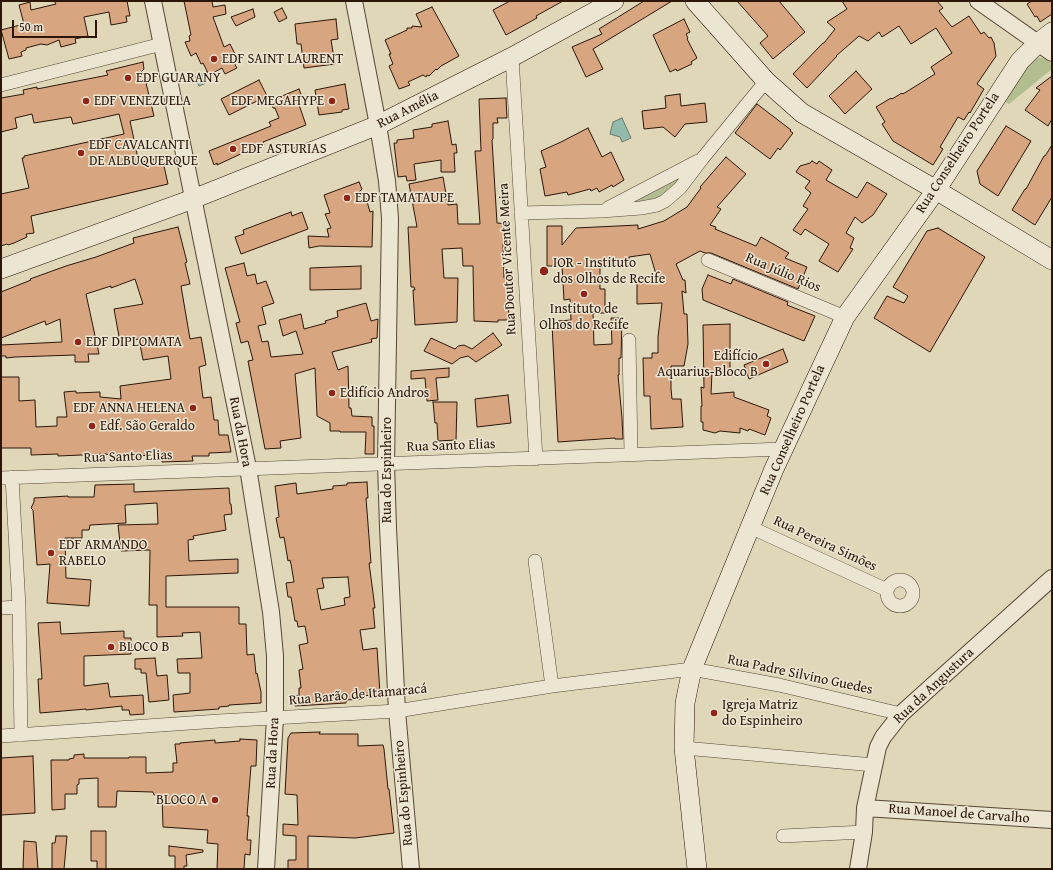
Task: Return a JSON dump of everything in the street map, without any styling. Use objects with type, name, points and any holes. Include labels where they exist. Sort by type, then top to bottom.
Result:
[{"type":"main road","name":"Rua Amélia","points":[[1,269],[193,199],[378,125],[512,57],[614,1]]},
{"type":"main road","points":[[694,1],[766,81],[802,113],[936,190],[1052,260]]},
{"type":"main road","name":"Rua Conselheiro Portela","points":[[697,869],[684,748],[685,703],[692,669],[750,526],[783,449],[845,317],[936,190],[1020,61],[1047,43]]},
{"type":"street","name":"Rua da Hora","points":[[153,1],[248,468],[271,612],[275,656],[275,718],[266,869]]},
{"type":"street","name":"Rua do Espinheiro","points":[[354,1],[378,125],[387,181],[390,218],[386,464],[388,528],[397,711],[411,869]]},
{"type":"street","points":[[978,1],[1047,43]]},
{"type":"street","points":[[1,85],[162,44]]},
{"type":"street","name":"Rua Doutor Vicente Meira","points":[[512,57],[536,459]]},
{"type":"street","points":[[521,213],[602,211],[642,208],[657,205],[665,201],[680,188],[766,81]]},
{"type":"street","points":[[602,211],[702,159]]},
{"type":"street","name":"Rua Júlio Rios","points":[[708,260],[845,317]]},
{"type":"street","points":[[629,340],[631,455]]},
{"type":"street","name":"Rua Santo Elias","points":[[6,477],[783,449]]},
{"type":"street","points":[[6,477],[19,607],[21,735]]},
{"type":"street","name":"Rua Pereira Simões","points":[[750,526],[887,590]]},
{"type":"street","points":[[535,562],[552,686]]},
{"type":"street","name":"Rua da Angustura","points":[[858,869],[864,832],[865,808],[878,747],[883,737],[901,714],[1052,578]]},
{"type":"street","points":[[1,608],[19,607]]},
{"type":"street","name":"Rua Barão de Itamaracá","points":[[1,736],[397,711],[552,686],[692,669]]},
{"type":"street","name":"Rua Padre Silvino Guedes","points":[[692,669],[779,685],[901,714]]},
{"type":"street","points":[[684,748],[874,765]]},
{"type":"street","name":"Rua Manoel de Carvalho","points":[[865,808],[1052,820]]},
{"type":"street","points":[[783,836],[864,832]]},
{"type":"shaded area","points":[[1034,57],[1043,58],[1052,64],[1052,69],[1009,104],[1001,99]]},
{"type":"shaded area","points":[[208,71],[211,77],[205,80],[206,83],[199,86],[195,77]]},
{"type":"shaded area","points":[[622,118],[631,138],[622,142],[620,137],[610,134],[613,122]]},
{"type":"shaded area","points":[[697,160],[677,187],[644,204],[608,209]]},
{"type":"building","points":[[54,1],[127,1],[130,16],[126,16],[127,22],[111,25],[109,12],[84,17],[88,36],[75,39],[76,43],[61,47],[59,40],[47,45],[41,44],[26,48],[26,50],[21,52],[22,56],[9,59],[1,30],[24,24],[19,5],[30,2],[31,10],[56,4]]},
{"type":"building","points":[[184,1],[212,1],[213,7],[225,5],[226,14],[213,17],[224,47],[230,44],[235,54],[230,56],[237,68],[225,74],[222,68],[209,75],[203,63],[201,64],[196,53],[191,56],[185,42],[190,41],[189,36],[191,35]]},
{"type":"building","points":[[510,1],[563,1],[536,16],[537,18],[506,35],[493,10]]},
{"type":"building","points":[[644,1],[672,1],[593,49],[603,69],[586,77],[572,47],[602,34],[599,29]]},
{"type":"building","points":[[737,1],[779,1],[805,32],[773,59],[760,43],[768,36]]},
{"type":"building","points":[[842,1],[937,1],[943,8],[939,11],[952,27],[969,16],[981,34],[984,32],[989,38],[991,37],[994,43],[996,56],[977,84],[984,89],[970,113],[969,112],[964,120],[958,117],[940,147],[943,149],[933,165],[893,141],[882,124],[885,122],[876,107],[891,98],[892,99],[902,93],[903,94],[935,74],[931,67],[952,53],[936,28],[911,44],[899,26],[882,37],[879,32],[868,41],[859,36],[836,56],[807,88],[793,74],[824,43],[835,29],[827,22],[847,9]]},
{"type":"building","points":[[1032,1],[1052,1],[1052,14],[1040,22],[1027,4]]},
{"type":"building","points":[[432,7],[459,56],[441,66],[437,70],[436,69],[429,76],[427,75],[426,77],[423,75],[408,82],[410,85],[399,89],[389,66],[393,64],[389,54],[391,54],[385,40],[407,30],[407,28],[412,28],[412,26],[422,27],[416,14]]},
{"type":"building","points":[[282,8],[287,18],[279,22],[274,12]]},
{"type":"building","points":[[253,9],[255,17],[236,26],[231,17]]},
{"type":"building","points":[[336,19],[338,39],[331,40],[335,64],[304,68],[301,44],[297,44],[295,24]]},
{"type":"building","points":[[684,19],[690,32],[686,34],[687,39],[697,58],[691,62],[692,64],[677,71],[676,69],[670,72],[653,35]]},
{"type":"building","points":[[143,62],[144,69],[139,74],[146,76],[148,83],[146,83],[154,116],[130,121],[139,163],[162,157],[168,184],[31,216],[34,233],[26,234],[27,237],[14,243],[1,246],[1,194],[29,188],[22,158],[24,158],[24,156],[124,134],[119,114],[73,124],[71,117],[34,123],[32,114],[15,118],[17,128],[1,132],[1,98],[24,94],[23,90],[37,87],[37,89],[108,75],[106,71]]},
{"type":"building","points":[[856,71],[872,89],[845,114],[829,96]]},
{"type":"building","points":[[1052,76],[1052,119],[1048,126],[1025,110],[1040,90],[1036,88]]},
{"type":"building","points":[[259,80],[267,96],[229,115],[221,99]]},
{"type":"building","name":"EDF MEGAHYPE","points":[[345,84],[349,109],[342,110],[342,112],[319,115],[315,90]]},
{"type":"building","points":[[299,89],[302,97],[297,99],[306,125],[263,142],[264,145],[261,147],[248,152],[247,151],[214,165],[209,151],[271,126],[269,122],[279,118],[270,101]]},
{"type":"building","points":[[680,94],[681,106],[705,103],[707,122],[685,124],[675,137],[663,127],[644,129],[642,111],[666,108],[665,96]]},
{"type":"building","points":[[506,98],[507,118],[497,118],[498,123],[493,123],[492,140],[497,223],[507,224],[507,242],[503,243],[504,278],[511,278],[511,289],[509,289],[508,297],[509,320],[498,320],[498,322],[474,321],[473,266],[463,266],[462,248],[442,249],[444,278],[458,278],[457,322],[415,325],[413,290],[415,290],[414,287],[411,287],[408,227],[417,227],[409,184],[443,177],[448,205],[457,204],[458,224],[480,224],[475,151],[481,151],[479,99]]},
{"type":"building","points":[[757,104],[793,133],[780,150],[778,148],[770,159],[735,133]]},
{"type":"building","points":[[448,121],[452,145],[456,144],[457,153],[454,153],[455,172],[441,172],[441,160],[414,164],[416,180],[407,181],[406,176],[398,177],[394,143],[397,143],[397,140],[414,138],[413,130],[432,127],[432,124]]},
{"type":"building","points":[[1006,126],[1031,141],[998,196],[980,184],[977,171]]},
{"type":"building","points":[[588,128],[602,157],[611,152],[624,180],[613,187],[612,185],[599,192],[597,188],[591,191],[590,189],[568,195],[567,192],[545,196],[540,169],[546,167],[541,151]]},
{"type":"building","points":[[1052,145],[1052,197],[1035,225],[1012,210]]},
{"type":"building","points":[[726,157],[746,174],[717,207],[721,209],[710,225],[716,227],[715,229],[756,246],[761,237],[789,253],[785,258],[807,267],[798,289],[711,253],[700,251],[676,264],[683,280],[685,280],[686,293],[682,291],[684,314],[687,314],[688,344],[684,366],[671,366],[671,389],[672,399],[681,399],[683,427],[651,429],[650,396],[644,396],[643,358],[652,358],[652,353],[658,353],[658,337],[662,303],[637,304],[637,282],[658,281],[650,254],[629,257],[629,266],[600,267],[600,289],[605,289],[605,313],[593,313],[594,345],[612,344],[611,318],[622,318],[621,358],[619,358],[618,375],[623,439],[615,438],[558,442],[552,324],[558,324],[558,321],[571,320],[570,299],[564,300],[562,266],[547,266],[547,226],[562,226],[562,245],[576,228],[638,225],[638,229],[664,221],[687,207],[701,188],[700,187]]},
{"type":"building","points":[[812,161],[817,164],[819,161],[832,170],[826,180],[857,198],[867,182],[887,194],[873,215],[862,223],[855,217],[846,233],[854,238],[850,248],[853,249],[838,272],[819,261],[829,244],[805,229],[801,235],[793,230],[808,209],[803,206],[811,193],[805,188],[810,181],[796,172],[800,166]]},
{"type":"building","points":[[359,182],[362,189],[355,197],[366,198],[370,212],[373,211],[372,247],[319,246],[309,248],[308,236],[329,237],[327,229],[331,228],[325,214],[330,213],[324,195]]},
{"type":"building","points":[[291,212],[292,216],[302,212],[308,229],[241,254],[235,237],[244,234],[243,230]]},
{"type":"building","points":[[178,227],[187,262],[185,263],[190,284],[181,286],[190,339],[201,337],[206,365],[199,367],[203,398],[211,397],[214,420],[218,420],[219,435],[228,435],[231,452],[209,453],[209,456],[192,456],[193,461],[162,462],[162,454],[138,456],[137,458],[105,454],[58,456],[58,454],[31,455],[31,448],[1,448],[1,377],[19,377],[19,401],[35,400],[36,427],[57,426],[57,417],[67,417],[64,392],[100,392],[100,397],[121,399],[120,386],[171,379],[168,356],[143,360],[139,339],[120,342],[114,309],[143,304],[135,279],[111,288],[111,286],[86,294],[99,354],[88,354],[89,362],[75,362],[75,355],[6,358],[6,356],[1,356],[1,345],[62,342],[60,319],[46,325],[45,321],[1,338],[1,292],[31,280],[30,279],[134,243],[133,238]]},
{"type":"building","points":[[938,228],[985,257],[930,352],[874,318],[887,296],[904,303],[908,296],[893,287],[927,231]]},
{"type":"building","points":[[244,263],[247,276],[255,274],[257,284],[266,281],[274,303],[262,307],[266,324],[258,326],[262,342],[268,341],[271,357],[303,354],[296,331],[283,336],[279,320],[301,314],[304,329],[326,323],[325,321],[338,317],[337,311],[366,303],[371,321],[378,319],[377,338],[371,339],[372,342],[332,352],[338,370],[348,366],[349,408],[351,408],[352,416],[372,417],[372,426],[374,426],[374,454],[365,454],[366,432],[330,431],[330,423],[317,416],[315,368],[295,374],[301,438],[280,441],[281,448],[265,449],[248,361],[253,360],[248,341],[241,343],[236,323],[240,322],[225,268]]},
{"type":"building","points":[[361,266],[361,289],[310,290],[310,268]]},
{"type":"building","points":[[708,275],[731,284],[733,279],[788,302],[787,305],[815,316],[804,341],[703,300],[702,289]]},
{"type":"building","points":[[730,324],[730,372],[712,372],[711,394],[734,392],[734,397],[769,410],[767,416],[771,418],[765,435],[749,429],[748,431],[740,428],[740,433],[720,431],[715,433],[703,430],[703,422],[701,422],[701,387],[704,388],[703,325]]},
{"type":"building","points":[[493,333],[502,345],[476,362],[468,356],[460,358],[452,364],[424,351],[431,338],[455,349],[458,346],[464,345],[472,349]]},
{"type":"building","name":"Edifício Aquarius-Bloco B","points":[[783,349],[788,362],[749,379],[744,365]]},
{"type":"building","points":[[449,368],[449,377],[436,378],[438,400],[427,401],[425,378],[411,379],[411,371]]},
{"type":"building","points":[[508,395],[511,423],[477,427],[475,399]]},
{"type":"building","points":[[433,402],[457,402],[456,440],[438,441],[437,423],[435,423]]},
{"type":"building","points":[[367,482],[368,498],[366,498],[371,563],[369,563],[375,608],[373,608],[375,628],[360,630],[363,650],[377,648],[380,694],[363,696],[364,699],[346,700],[346,703],[295,706],[294,696],[299,696],[299,688],[301,688],[299,670],[303,669],[299,645],[308,643],[305,626],[298,627],[297,621],[295,621],[291,597],[288,597],[286,583],[294,582],[290,560],[288,561],[284,537],[280,538],[276,518],[279,517],[275,486],[296,483],[297,494],[333,489],[333,486],[347,485],[347,483]],"holes":[[[348,577],[350,597],[344,598],[345,605],[321,610],[317,589],[324,588],[322,578]]]},
{"type":"building","points":[[134,484],[134,492],[229,488],[232,514],[224,515],[226,530],[193,536],[194,539],[188,540],[189,561],[238,559],[238,573],[166,576],[166,607],[239,607],[239,624],[246,624],[247,655],[254,654],[256,674],[257,673],[261,692],[261,703],[229,705],[219,707],[219,709],[174,712],[173,695],[190,693],[190,673],[178,673],[177,659],[202,658],[200,632],[182,633],[183,636],[157,637],[157,605],[149,605],[150,550],[121,551],[118,525],[158,524],[157,503],[125,505],[126,523],[90,525],[89,530],[82,530],[82,538],[65,538],[66,578],[91,580],[89,606],[47,603],[50,564],[37,565],[33,510],[31,508],[34,498],[68,496],[94,497],[95,485]]},
{"type":"building","points":[[60,622],[61,634],[124,631],[124,638],[131,638],[131,654],[84,656],[84,686],[108,683],[110,697],[143,695],[144,714],[130,715],[129,710],[122,710],[122,706],[40,713],[38,679],[42,679],[38,623]]},
{"type":"building","points":[[155,658],[157,676],[167,675],[169,700],[149,702],[146,673],[141,673],[141,669],[135,669],[135,659]]},
{"type":"building","points":[[320,732],[319,734],[358,734],[358,746],[383,745],[394,833],[355,838],[308,836],[308,869],[288,869],[288,860],[296,860],[296,836],[283,835],[283,824],[298,825],[297,795],[285,794],[288,738],[291,733]]},
{"type":"building","points":[[240,739],[257,740],[256,766],[251,766],[247,816],[249,816],[247,840],[251,840],[250,855],[245,854],[244,869],[217,869],[218,844],[207,843],[208,830],[163,827],[162,795],[154,795],[153,792],[117,791],[116,807],[98,807],[98,778],[79,779],[77,794],[65,794],[65,809],[52,810],[51,760],[69,760],[74,758],[74,755],[84,754],[84,758],[146,757],[146,773],[173,772],[173,763],[177,763],[175,744],[215,740],[215,743],[240,741]]},
{"type":"building","points":[[33,756],[35,813],[1,815],[1,758]]},
{"type":"building","points":[[91,831],[106,831],[106,869],[97,869],[97,861],[91,861]]},
{"type":"building","points":[[56,836],[67,836],[64,869],[52,869],[52,843],[55,843]]},
{"type":"building","points":[[24,841],[36,842],[38,869],[23,869]]},
{"type":"building","points":[[169,846],[203,850],[203,852],[186,855],[187,866],[184,866],[184,869],[175,869],[175,856],[169,856]]},
{"type":"place","name":"EDF SAINT LAURENT","points":[[214,59]]},
{"type":"place","name":"EDF GUARANY","points":[[128,78]]},
{"type":"place","name":"EDF VENEZUELA","points":[[86,101]]},
{"type":"place","name":"EDF MEGAHYPE","points":[[332,101]]},
{"type":"place","name":"EDF ASTURIAS","points":[[233,149]]},
{"type":"place","name":"EDF CAVALCANTI DE ALBUQUERQUE","points":[[81,153]]},
{"type":"place","name":"EDF TAMATAUPE","points":[[347,198]]},
{"type":"place","name":"IOR - Instituto dos Olhos de Recife","points":[[544,271]]},
{"type":"place","name":"Instituto de Olhos do Recife","points":[[584,294]]},
{"type":"place","name":"EDF DIPLOMATA","points":[[78,342]]},
{"type":"place","name":"Edifício Aquarius-Bloco B","points":[[766,364]]},
{"type":"place","name":"Edifício Andros","points":[[332,393]]},
{"type":"place","name":"EDF ANNA HELENA","points":[[193,408]]},
{"type":"place","name":"Edf. São Geraldo","points":[[92,426]]},
{"type":"place","name":"EDF ARMANDO RABELO","points":[[51,553]]},
{"type":"place","name":"BLOCO B","points":[[111,647]]},
{"type":"place","name":"Igreja Matriz do Espinheiro","points":[[714,713]]},
{"type":"place","name":"BLOCO A","points":[[215,800]]}]
